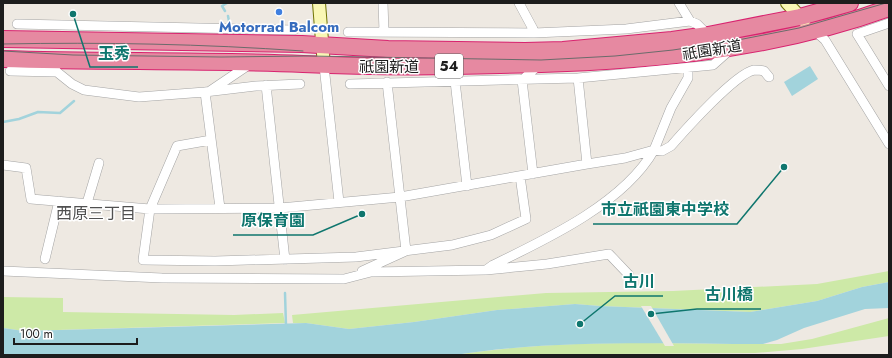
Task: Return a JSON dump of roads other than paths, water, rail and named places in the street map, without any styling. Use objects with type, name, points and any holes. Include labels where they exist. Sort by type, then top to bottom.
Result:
[{"type":"highway","name":"祇園新道","points":[[3,39],[525,51],[563,50],[664,41],[708,35],[800,17],[850,3]]},
{"type":"highway","name":"祇園新道","points":[[7,65],[52,66],[251,63],[324,66],[389,75],[539,65],[564,65],[681,56],[732,48],[815,31],[889,12]]},
{"type":"street","points":[[319,3],[324,66],[339,202]]},
{"type":"street","points":[[383,3],[384,32]]},
{"type":"street","points":[[519,3],[533,29],[534,34]]},
{"type":"street","points":[[679,3],[690,21]]},
{"type":"street","points":[[787,3],[825,40],[889,144]]},
{"type":"street","points":[[889,12],[855,35],[889,86]]},
{"type":"street","points":[[348,32],[534,34],[626,29],[690,21],[697,24],[708,35]]},
{"type":"street","points":[[17,24],[294,30]]},
{"type":"street","points":[[48,40],[65,26]]},
{"type":"street","points":[[227,29],[240,44]]},
{"type":"street","points":[[388,48],[402,32]]},
{"type":"street","points":[[525,51],[546,33]]},
{"type":"street","points":[[350,84],[389,75],[404,82],[522,80],[578,78],[688,68],[713,65],[732,48]]},
{"type":"street","points":[[207,92],[251,63]]},
{"type":"street","points":[[522,80],[539,65]]},
{"type":"street","points":[[52,66],[72,84],[84,90],[139,97],[300,84]]},
{"type":"street","points":[[486,270],[556,233],[580,218],[626,185],[642,169],[654,150],[671,108],[688,78],[688,68]]},
{"type":"street","points":[[3,165],[26,168],[31,199],[150,209],[280,208],[400,197],[625,158],[654,150],[662,150],[671,146],[722,93],[747,74],[753,70],[764,70],[769,77]]},
{"type":"street","points":[[389,75],[404,82]]},
{"type":"street","points":[[389,75],[406,251]]},
{"type":"street","points":[[578,78],[587,164]]},
{"type":"street","points":[[522,80],[532,174]]},
{"type":"street","points":[[455,81],[467,186]]},
{"type":"street","points":[[266,86],[285,260]]},
{"type":"street","points":[[207,92],[211,140],[220,208]]},
{"type":"street","points":[[880,130],[889,125]]},
{"type":"street","points":[[211,140],[177,146],[150,209],[143,260],[215,261],[356,257],[452,245],[485,237],[526,219],[520,176]]},
{"type":"street","points":[[87,203],[99,163]]},
{"type":"street","points":[[45,259],[59,201]]},
{"type":"street","points":[[344,279],[406,251]]},
{"type":"street","points":[[3,271],[76,276],[344,279],[371,272],[486,270],[547,264],[609,254],[629,275]]},
{"type":"water","points":[[810,66],[818,79],[792,96],[784,82]]},
{"type":"water","points":[[889,282],[889,308],[865,309],[804,328],[777,340],[763,344],[570,344],[493,350],[455,355],[3,355],[3,328],[24,331],[306,323],[349,329],[414,322],[497,310],[575,304],[750,312],[817,301],[862,287]]},
{"type":"waterway","points":[[225,11],[222,6],[227,3]]},
{"type":"waterway","points":[[228,16],[229,21]]},
{"type":"waterway","points":[[3,122],[19,119],[38,112],[60,113],[74,101]]},
{"type":"waterway","points":[[285,293],[286,326]]},
{"type":"tram line","points":[[3,51],[73,55],[221,57],[309,56],[541,60],[615,56],[673,50],[738,40],[799,28],[886,3]]},
{"type":"tram line","points":[[3,44],[153,44],[303,51]]},
{"type":"place","name":"Motorrad Balcom","points":[[279,12]]},
{"type":"place","name":"玉秀","points":[[73,14]]},
{"type":"place","name":"市立祇園東中学校","points":[[784,167]]},
{"type":"place","name":"原保育園","points":[[362,214]]},
{"type":"place","name":"古川橋","points":[[651,314]]},
{"type":"place","name":"古川","points":[[580,324]]},
{"type":"district","name":"西原三丁目","points":[[96,213]]}]
